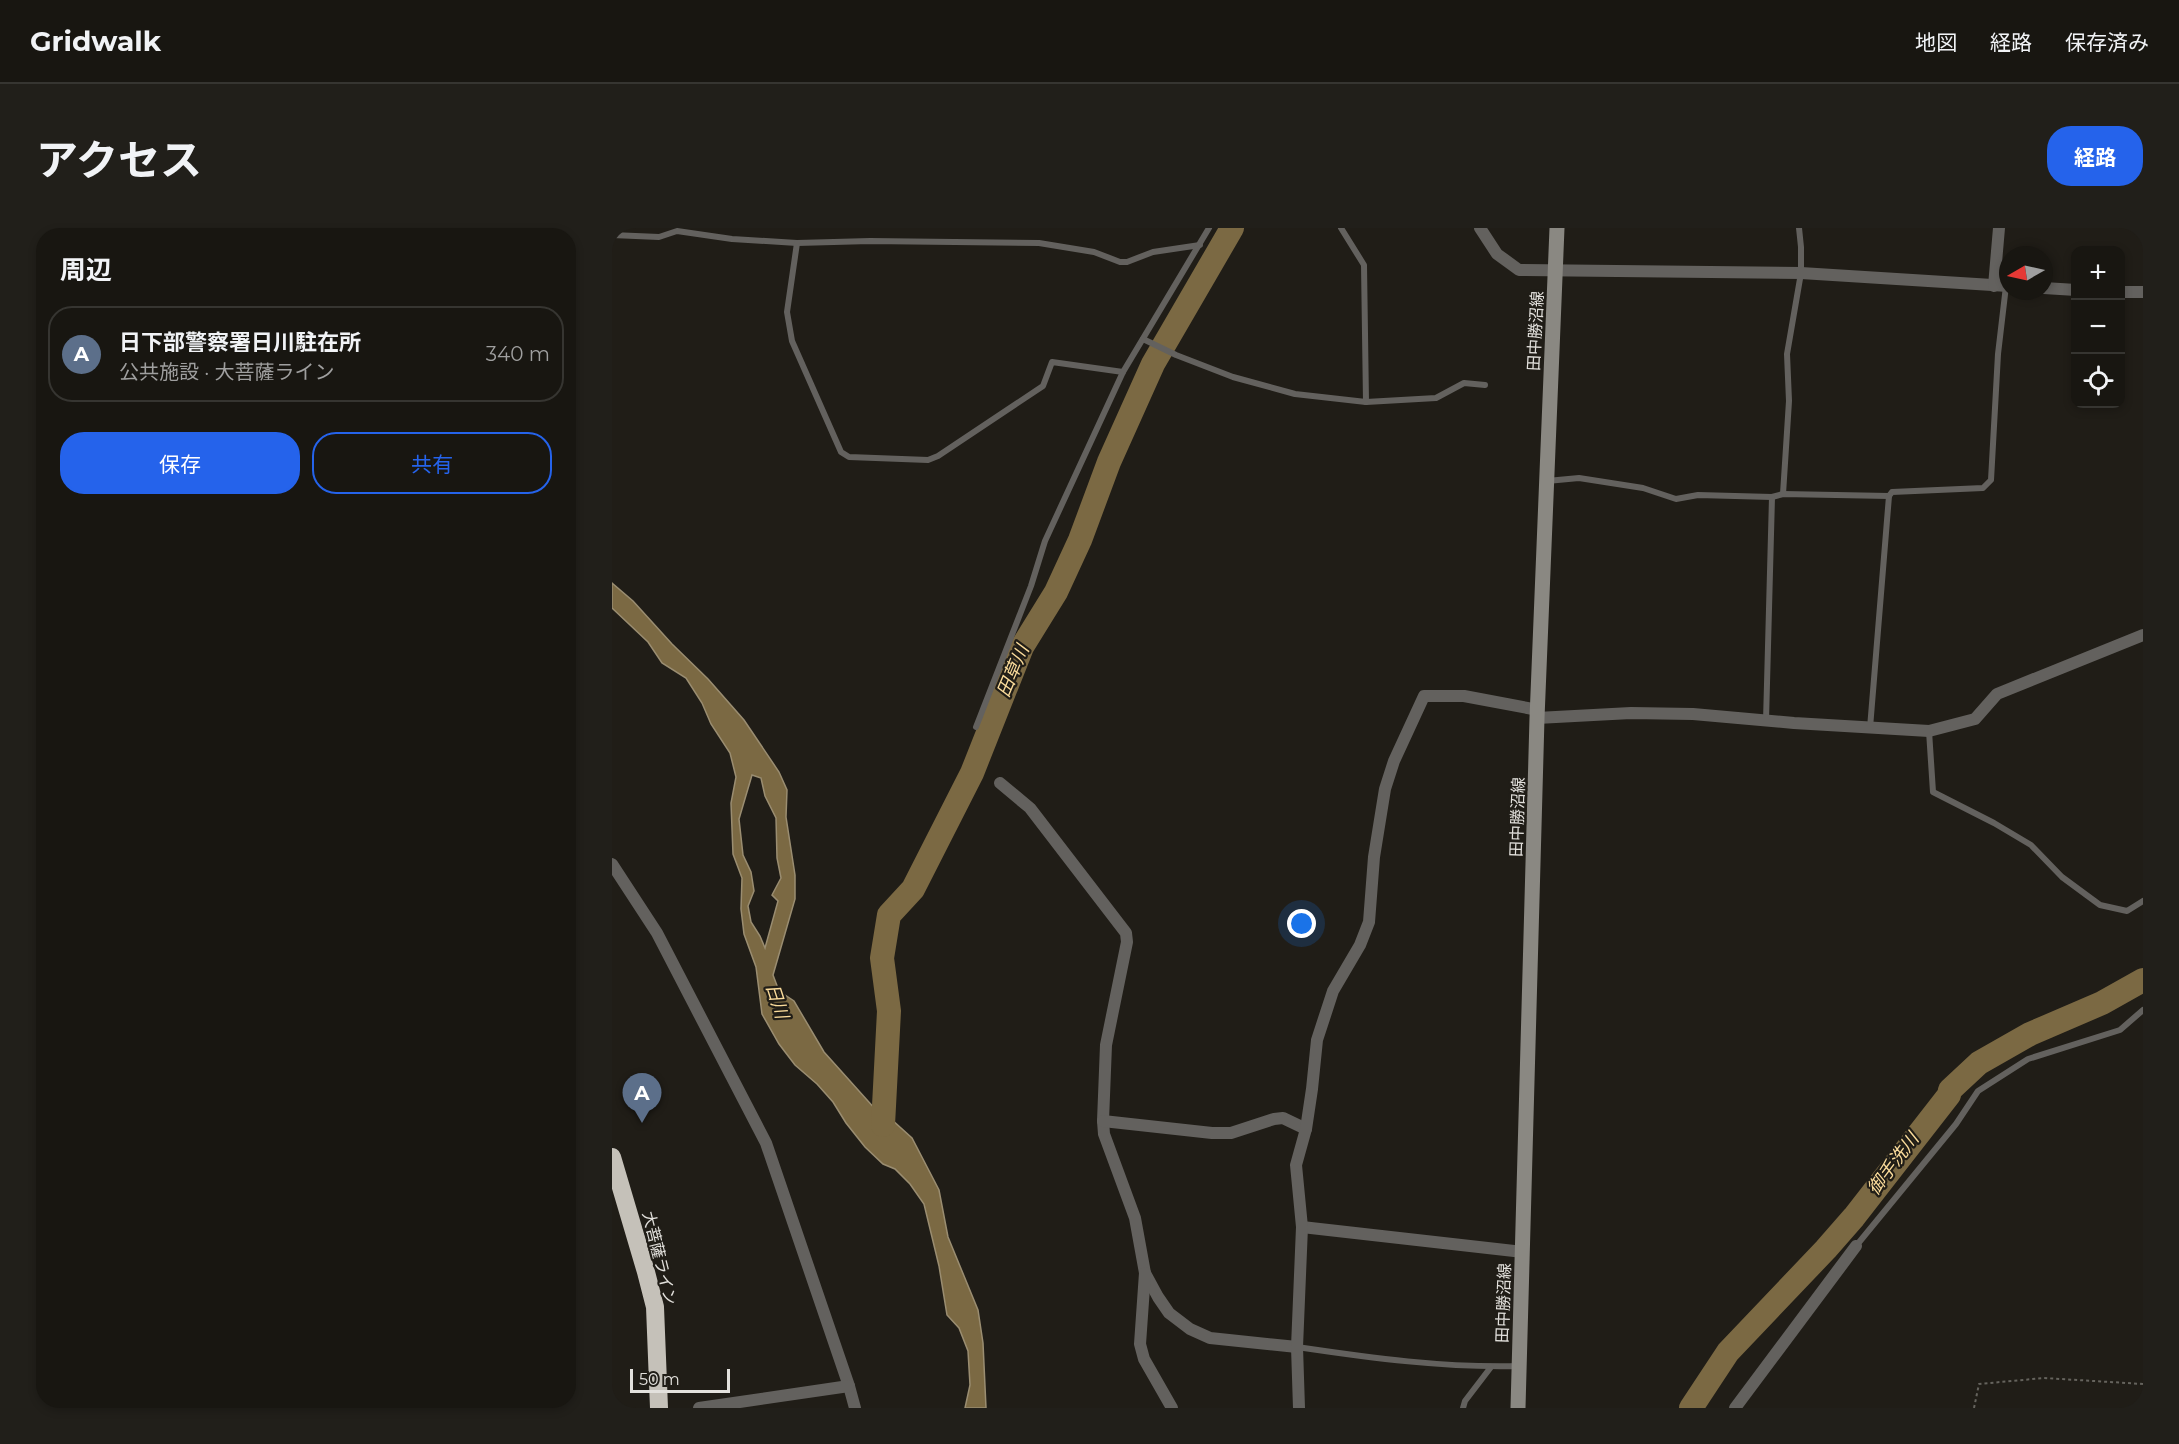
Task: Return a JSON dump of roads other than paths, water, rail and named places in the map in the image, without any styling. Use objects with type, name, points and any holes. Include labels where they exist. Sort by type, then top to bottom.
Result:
[{"type":"highway","name":"大菩薩ライン","points":[[612,1156],[655,1307],[659,1408]]},
{"type":"main road","name":"田中勝沼線","points":[[1518,1408],[1537,714],[1557,228]]},
{"type":"street","points":[[1480,228],[1497,254],[1519,270],[1801,273],[1999,286]]},
{"type":"street","points":[[1999,228],[2000,246]]},
{"type":"street","points":[[2053,289],[2071,290]]},
{"type":"street","points":[[2125,292],[2143,292]]},
{"type":"street","points":[[1299,1408],[1297,1347],[1302,1227],[1296,1165],[1306,1129],[1317,1040],[1333,991],[1360,945],[1369,922],[1374,857],[1385,789],[1394,761],[1424,696],[1464,696],[1537,714],[1682,714],[1929,731],[1976,719],[1997,694],[2143,635]]},
{"type":"street","points":[[999,783],[1030,808],[1126,933],[1106,1045],[1104,1134],[1135,1218],[1145,1273],[1140,1344],[1144,1359],[1172,1408]]},
{"type":"street","points":[[612,864],[657,933],[766,1143],[855,1408]]},
{"type":"street","points":[[1103,1121],[1231,1133],[1283,1118],[1306,1129]]},
{"type":"street","points":[[1302,1227],[1523,1252]]},
{"type":"street","points":[[1735,1408],[1856,1246]]},
{"type":"street","points":[[1145,1273],[1169,1313],[1190,1329],[1210,1338],[1297,1347]]},
{"type":"street","points":[[699,1408],[849,1386]]},
{"type":"lane","points":[[976,727],[1045,541],[1123,372],[1145,340],[1209,228]]},
{"type":"lane","points":[[1341,228],[1364,265],[1366,402]]},
{"type":"lane","points":[[1783,494],[1789,401],[1787,354],[1801,273],[1802,247],[1799,228]]},
{"type":"lane","points":[[612,235],[660,237],[677,231],[732,239],[797,243],[870,241],[1039,243],[1094,252],[1120,262],[1127,262],[1153,252],[1200,245]]},
{"type":"lane","points":[[797,243],[787,312],[792,340],[841,452],[849,457],[928,460],[938,456],[1043,386],[1052,362],[1123,372]]},
{"type":"lane","points":[[1870,728],[1889,496],[1892,492],[1983,488],[1990,480],[2002,300]]},
{"type":"lane","points":[[1145,340],[1176,356],[1233,377],[1295,394],[1366,402],[1436,398],[1464,383],[1485,385]]},
{"type":"lane","points":[[1546,481],[1578,478],[1643,488],[1676,499],[1698,495],[1889,496]]},
{"type":"lane","points":[[1766,721],[1773,497]]},
{"type":"lane","points":[[1929,731],[1933,792],[2031,845],[2062,877],[2100,905],[2127,911],[2143,901]]},
{"type":"lane","points":[[1856,1246],[1956,1124],[1978,1091],[2028,1059],[2120,1030],[2143,1010]]},
{"type":"lane","points":[[1297,1347],[1388,1360],[1491,1367],[1520,1366]]},
{"type":"lane","points":[[1463,1408],[1465,1401],[1491,1367]]},
{"type":"water","name":"日川","points":[[612,583],[633,601],[708,679],[744,720],[779,772],[787,790],[786,817],[795,875],[795,899],[773,975],[779,991],[794,1001],[824,1052],[876,1110],[884,1094],[890,1118],[912,1138],[939,1190],[948,1237],[978,1310],[983,1343],[986,1408],[965,1408],[970,1385],[968,1351],[959,1328],[947,1315],[939,1266],[924,1204],[910,1184],[895,1169],[883,1164],[865,1147],[833,1102],[795,1065],[779,1044],[762,1014],[756,967],[744,934],[741,909],[742,878],[733,854],[731,803],[736,777],[730,753],[686,678],[662,663],[648,642],[612,608]],"holes":[[[752,775],[761,778],[765,796],[776,818],[777,858],[781,878],[772,895],[778,901],[765,948],[751,922],[748,906],[754,891],[751,872],[743,855],[739,819]]]},
{"type":"waterway","name":"田草川","points":[[883,1125],[889,1011],[882,958],[889,915],[913,889],[972,773],[1022,647],[1056,592],[1080,540],[1109,462],[1153,364],[1232,228]]},
{"type":"waterway","name":"御手洗川","points":[[1691,1408],[1728,1352],[1854,1217],[1949,1095],[1950,1090],[1979,1063],[2030,1034],[2102,1003],[2143,980]]},
{"type":"place","name":"日下部警察署日川駐在所","points":[[642,1123]]}]
